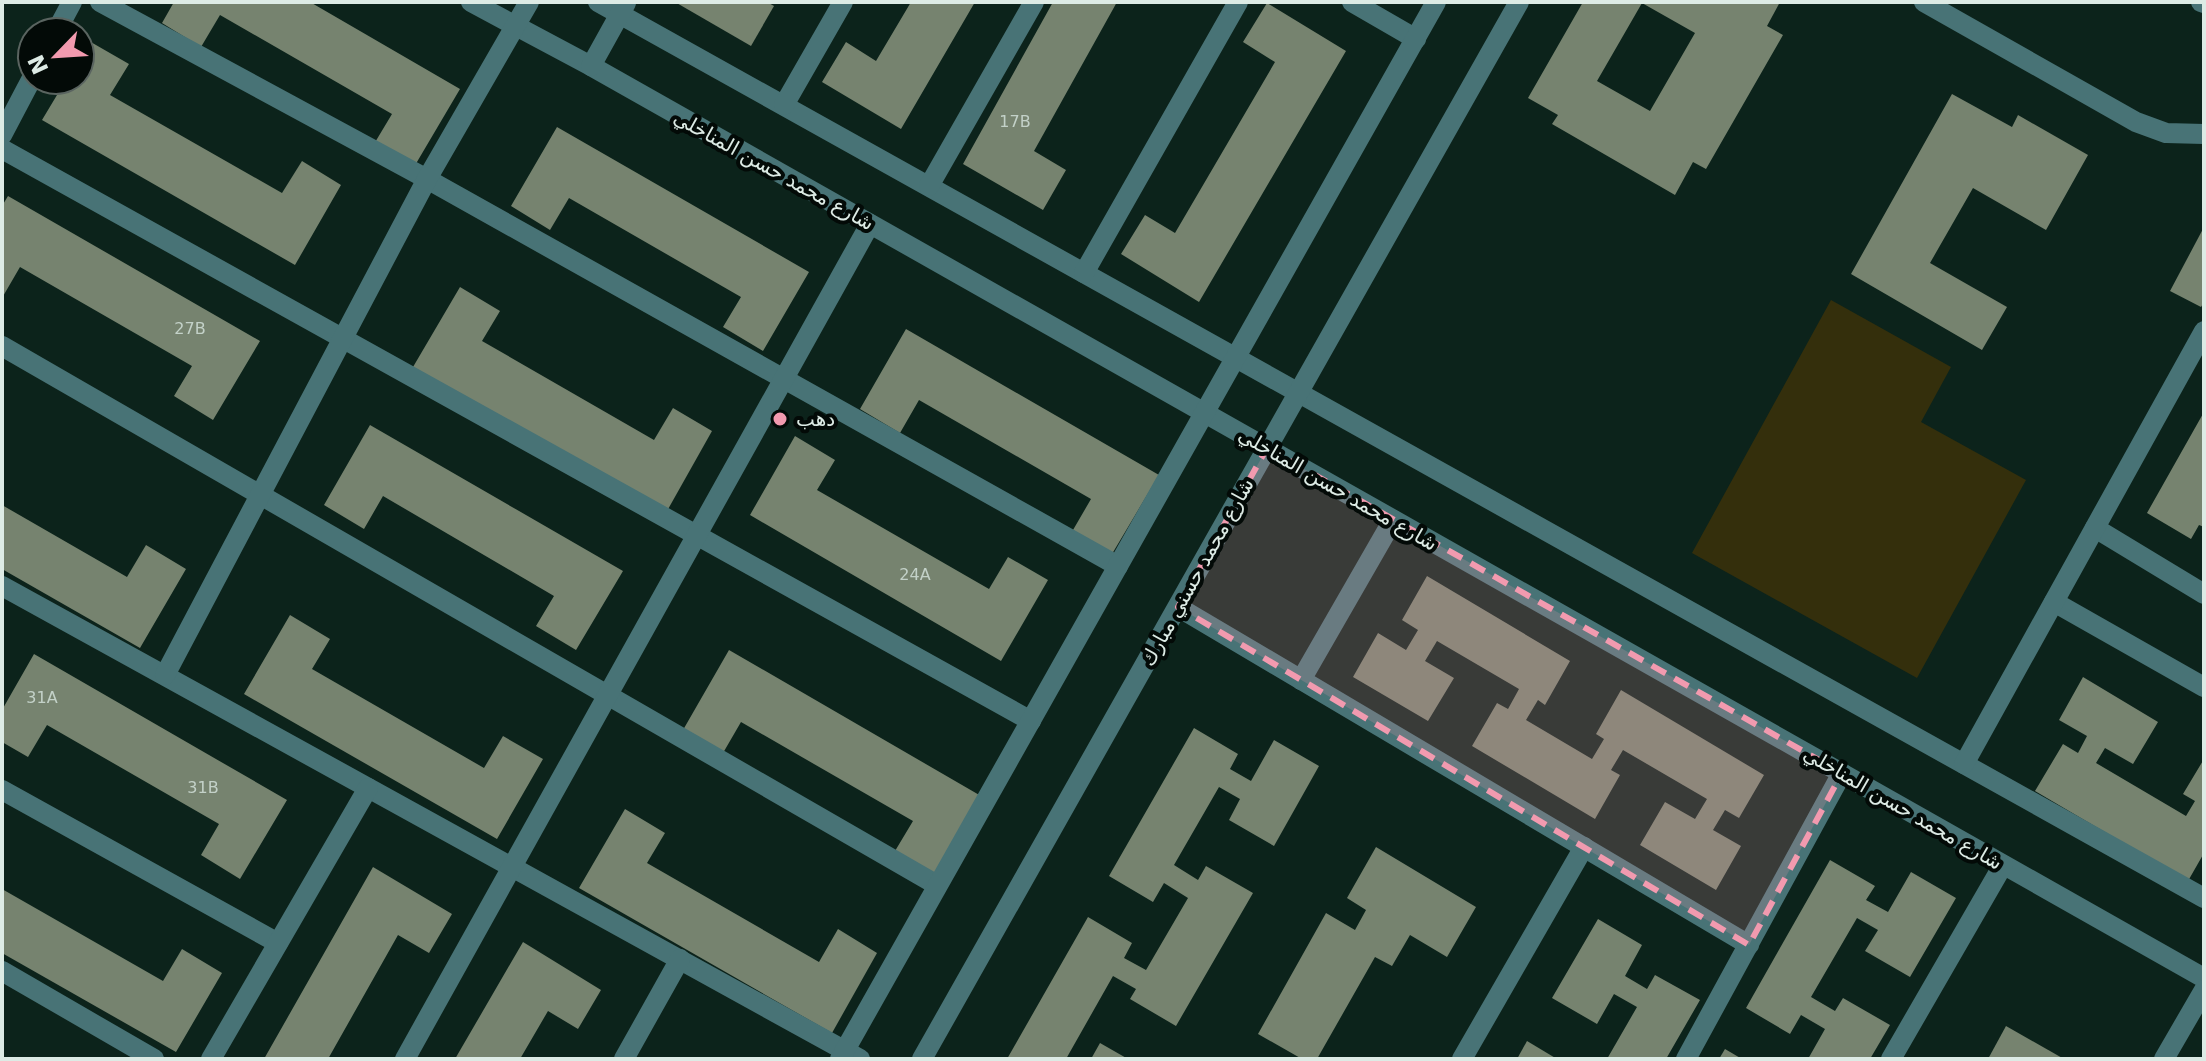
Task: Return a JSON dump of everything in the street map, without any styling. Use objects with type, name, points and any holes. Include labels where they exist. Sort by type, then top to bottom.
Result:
[{"type":"street","points":[[100,2],[427,179],[1118,566]]},
{"type":"street","name":"شارع محمد حسن المناخلي","points":[[471,2],[591,66],[2204,978]]},
{"type":"street","points":[[165,675],[427,179],[529,2]]},
{"type":"street","points":[[598,2],[624,8],[784,105],[2204,898]]},
{"type":"street","points":[[784,105],[843,2]]},
{"type":"street","points":[[929,186],[1034,2]]},
{"type":"street","points":[[1084,273],[1238,2]]},
{"type":"street","points":[[1352,2],[1416,39]]},
{"type":"street","points":[[4,591],[165,675],[680,959],[848,1056],[937,885],[1436,2]]},
{"type":"street","name":"شارع محمد حسني مبارك","points":[[922,1059],[1519,2]]},
{"type":"street","points":[[1924,2],[2136,122],[2166,133],[2204,134]]},
{"type":"street","points":[[591,66],[624,8]]},
{"type":"street","points":[[2,135],[23,96]]},
{"type":"street","points":[[2,149],[1031,721]]},
{"type":"street","points":[[405,1059],[870,224]]},
{"type":"street","points":[[1964,764],[2204,331]]},
{"type":"street","points":[[2,346],[937,885]]},
{"type":"street","points":[[1301,680],[1393,520]]},
{"type":"street","points":[[2095,528],[2204,594]]},
{"type":"street","points":[[2054,602],[2204,687]]},
{"type":"street","points":[[1178,607],[1749,945]]},
{"type":"street","points":[[1686,1059],[1842,773]]},
{"type":"street","points":[[211,1059],[368,788]]},
{"type":"street","points":[[2,790],[278,943]]},
{"type":"street","points":[[1462,1059],[1584,847]]},
{"type":"street","points":[[1891,1059],[2003,865]]},
{"type":"street","points":[[624,1059],[680,959]]},
{"type":"street","points":[[2,971],[154,1059]]},
{"type":"street","points":[[2164,1059],[2204,990]]},
{"type":"highlighted area","points":[[1267,448],[1842,773],[1749,945],[1178,607]]},
{"type":"shaded area","points":[[1831,300],[1951,367],[1921,422],[2026,480],[1917,678],[1692,553]]},
{"type":"building","points":[[174,2],[310,2],[460,89],[414,167],[374,144],[392,114],[220,15],[201,47],[162,23]]},
{"type":"building","points":[[675,2],[767,2],[774,6],[751,46]]},
{"type":"building","points":[[911,2],[975,2],[901,129],[822,82],[846,42],[876,61]]},
{"type":"building","points":[[1053,2],[1117,2],[1034,151],[1066,170],[1043,210],[963,164]]},
{"type":"building","points":[[1583,2],[1780,2],[1767,26],[1783,35],[1706,169],[1693,162],[1675,195],[1552,124],[1558,115],[1528,98]],"holes":[[[1642,3],[1695,33],[1650,111],[1597,81]]]},
{"type":"building","points":[[1267,3],[1346,51],[1199,302],[1121,254],[1145,215],[1175,233],[1275,62],[1243,42]]},
{"type":"building","points":[[96,45],[129,64],[110,95],[282,193],[302,161],[341,185],[295,265],[42,120],[56,96],[96,96]]},
{"type":"building","points":[[1952,94],[2012,127],[2018,115],[2088,155],[2046,230],[1973,188],[1930,263],[2007,307],[1982,350],[1851,274]]},
{"type":"building","points":[[557,127],[809,272],[763,351],[723,327],[741,297],[569,198],[550,230],[511,206]]},
{"type":"building","points":[[8,196],[260,341],[213,420],[174,396],[192,366],[20,267],[2,298],[2,206]]},
{"type":"building","points":[[2204,227],[2204,302],[2201,307],[2170,291]]},
{"type":"building","points":[[460,287],[500,311],[482,341],[654,440],[673,408],[712,431],[667,511],[413,367]]},
{"type":"building","points":[[906,329],[1159,475],[1112,554],[1073,530],[1091,499],[919,400],[900,433],[860,409]]},
{"type":"building","points":[[2204,412],[2204,527],[2199,525],[2191,539],[2147,513]]},
{"type":"building","points":[[370,425],[623,571],[576,650],[536,626],[554,596],[383,496],[364,529],[324,505]]},
{"type":"building","points":[[795,436],[835,460],[817,490],[989,589],[1008,557],[1048,580],[1001,661],[750,515]]},
{"type":"building","points":[[2,505],[127,577],[146,545],[186,569],[140,648],[2,569]]},
{"type":"building","points":[[1427,576],[1570,661],[1545,705],[1538,700],[1526,720],[1592,759],[1604,739],[1596,734],[1621,690],[1764,775],[1739,818],[1725,810],[1713,830],[1741,846],[1716,890],[1640,845],[1665,802],[1695,819],[1707,799],[1623,750],[1611,770],[1620,775],[1595,819],[1472,746],[1497,703],[1508,709],[1519,689],[1437,641],[1425,661],[1454,678],[1428,721],[1353,677],[1378,633],[1406,650],[1418,630],[1402,620]]},
{"type":"building","points":[[290,615],[330,639],[312,669],[484,768],[503,736],[543,759],[497,839],[244,694]]},
{"type":"building","points":[[729,650],[981,796],[935,874],[895,851],[913,821],[741,722],[723,753],[683,730]]},
{"type":"building","points":[[34,654],[287,800],[240,879],[201,855],[219,824],[47,725],[28,757],[2,742],[2,710]]},
{"type":"building","points":[[2083,677],[2158,722],[2133,764],[2105,748],[2096,763],[2186,816],[2195,801],[2183,794],[2204,759],[2204,853],[2188,881],[2035,791],[2063,744],[2078,753],[2087,736],[2059,720]]},
{"type":"building","points":[[1194,728],[1238,754],[1230,769],[1251,781],[1274,740],[1319,766],[1274,846],[1229,820],[1240,799],[1219,787],[1174,865],[1198,880],[1206,866],[1253,893],[1176,1026],[1130,999],[1136,989],[1113,976],[1066,1059],[1007,1059],[1088,917],[1132,943],[1124,958],[1146,970],[1188,898],[1164,883],[1153,902],[1109,876]]},
{"type":"building","points":[[625,809],[665,833],[647,863],[819,962],[838,929],[877,953],[832,1033],[579,888]]},
{"type":"building","points":[[1376,847],[1476,907],[1447,957],[1410,935],[1392,966],[1375,957],[1317,1059],[1302,1059],[1258,1034],[1326,913],[1355,930],[1366,910],[1347,898]]},
{"type":"building","points":[[1830,860],[1875,886],[1866,900],[1888,912],[1911,872],[1956,898],[1910,977],[1865,951],[1878,930],[1857,918],[1811,997],[1835,1011],[1843,998],[1890,1025],[1870,1059],[1808,1059],[1825,1029],[1801,1015],[1790,1034],[1746,1008]]},
{"type":"building","points":[[373,867],[452,914],[429,953],[398,935],[328,1059],[264,1059]]},
{"type":"building","points":[[2,889],[163,981],[182,949],[222,973],[176,1052],[2,953]]},
{"type":"building","points":[[1598,919],[1642,945],[1625,976],[1647,989],[1655,975],[1700,1000],[1666,1059],[1607,1059],[1637,1007],[1614,994],[1597,1024],[1552,998]]},
{"type":"building","points":[[523,942],[601,990],[578,1029],[548,1011],[520,1059],[455,1059]]},
{"type":"building","points":[[2006,1026],[2064,1059],[1988,1059]]},
{"type":"building","points":[[1527,1041],[1557,1059],[1517,1059]]},
{"type":"building","points":[[1100,1043],[1128,1059],[1091,1059]]},
{"type":"building","points":[[1725,1049],[1742,1059],[1719,1059]]},
{"type":"place","name":"دهب","points":[[780,419]]}]
